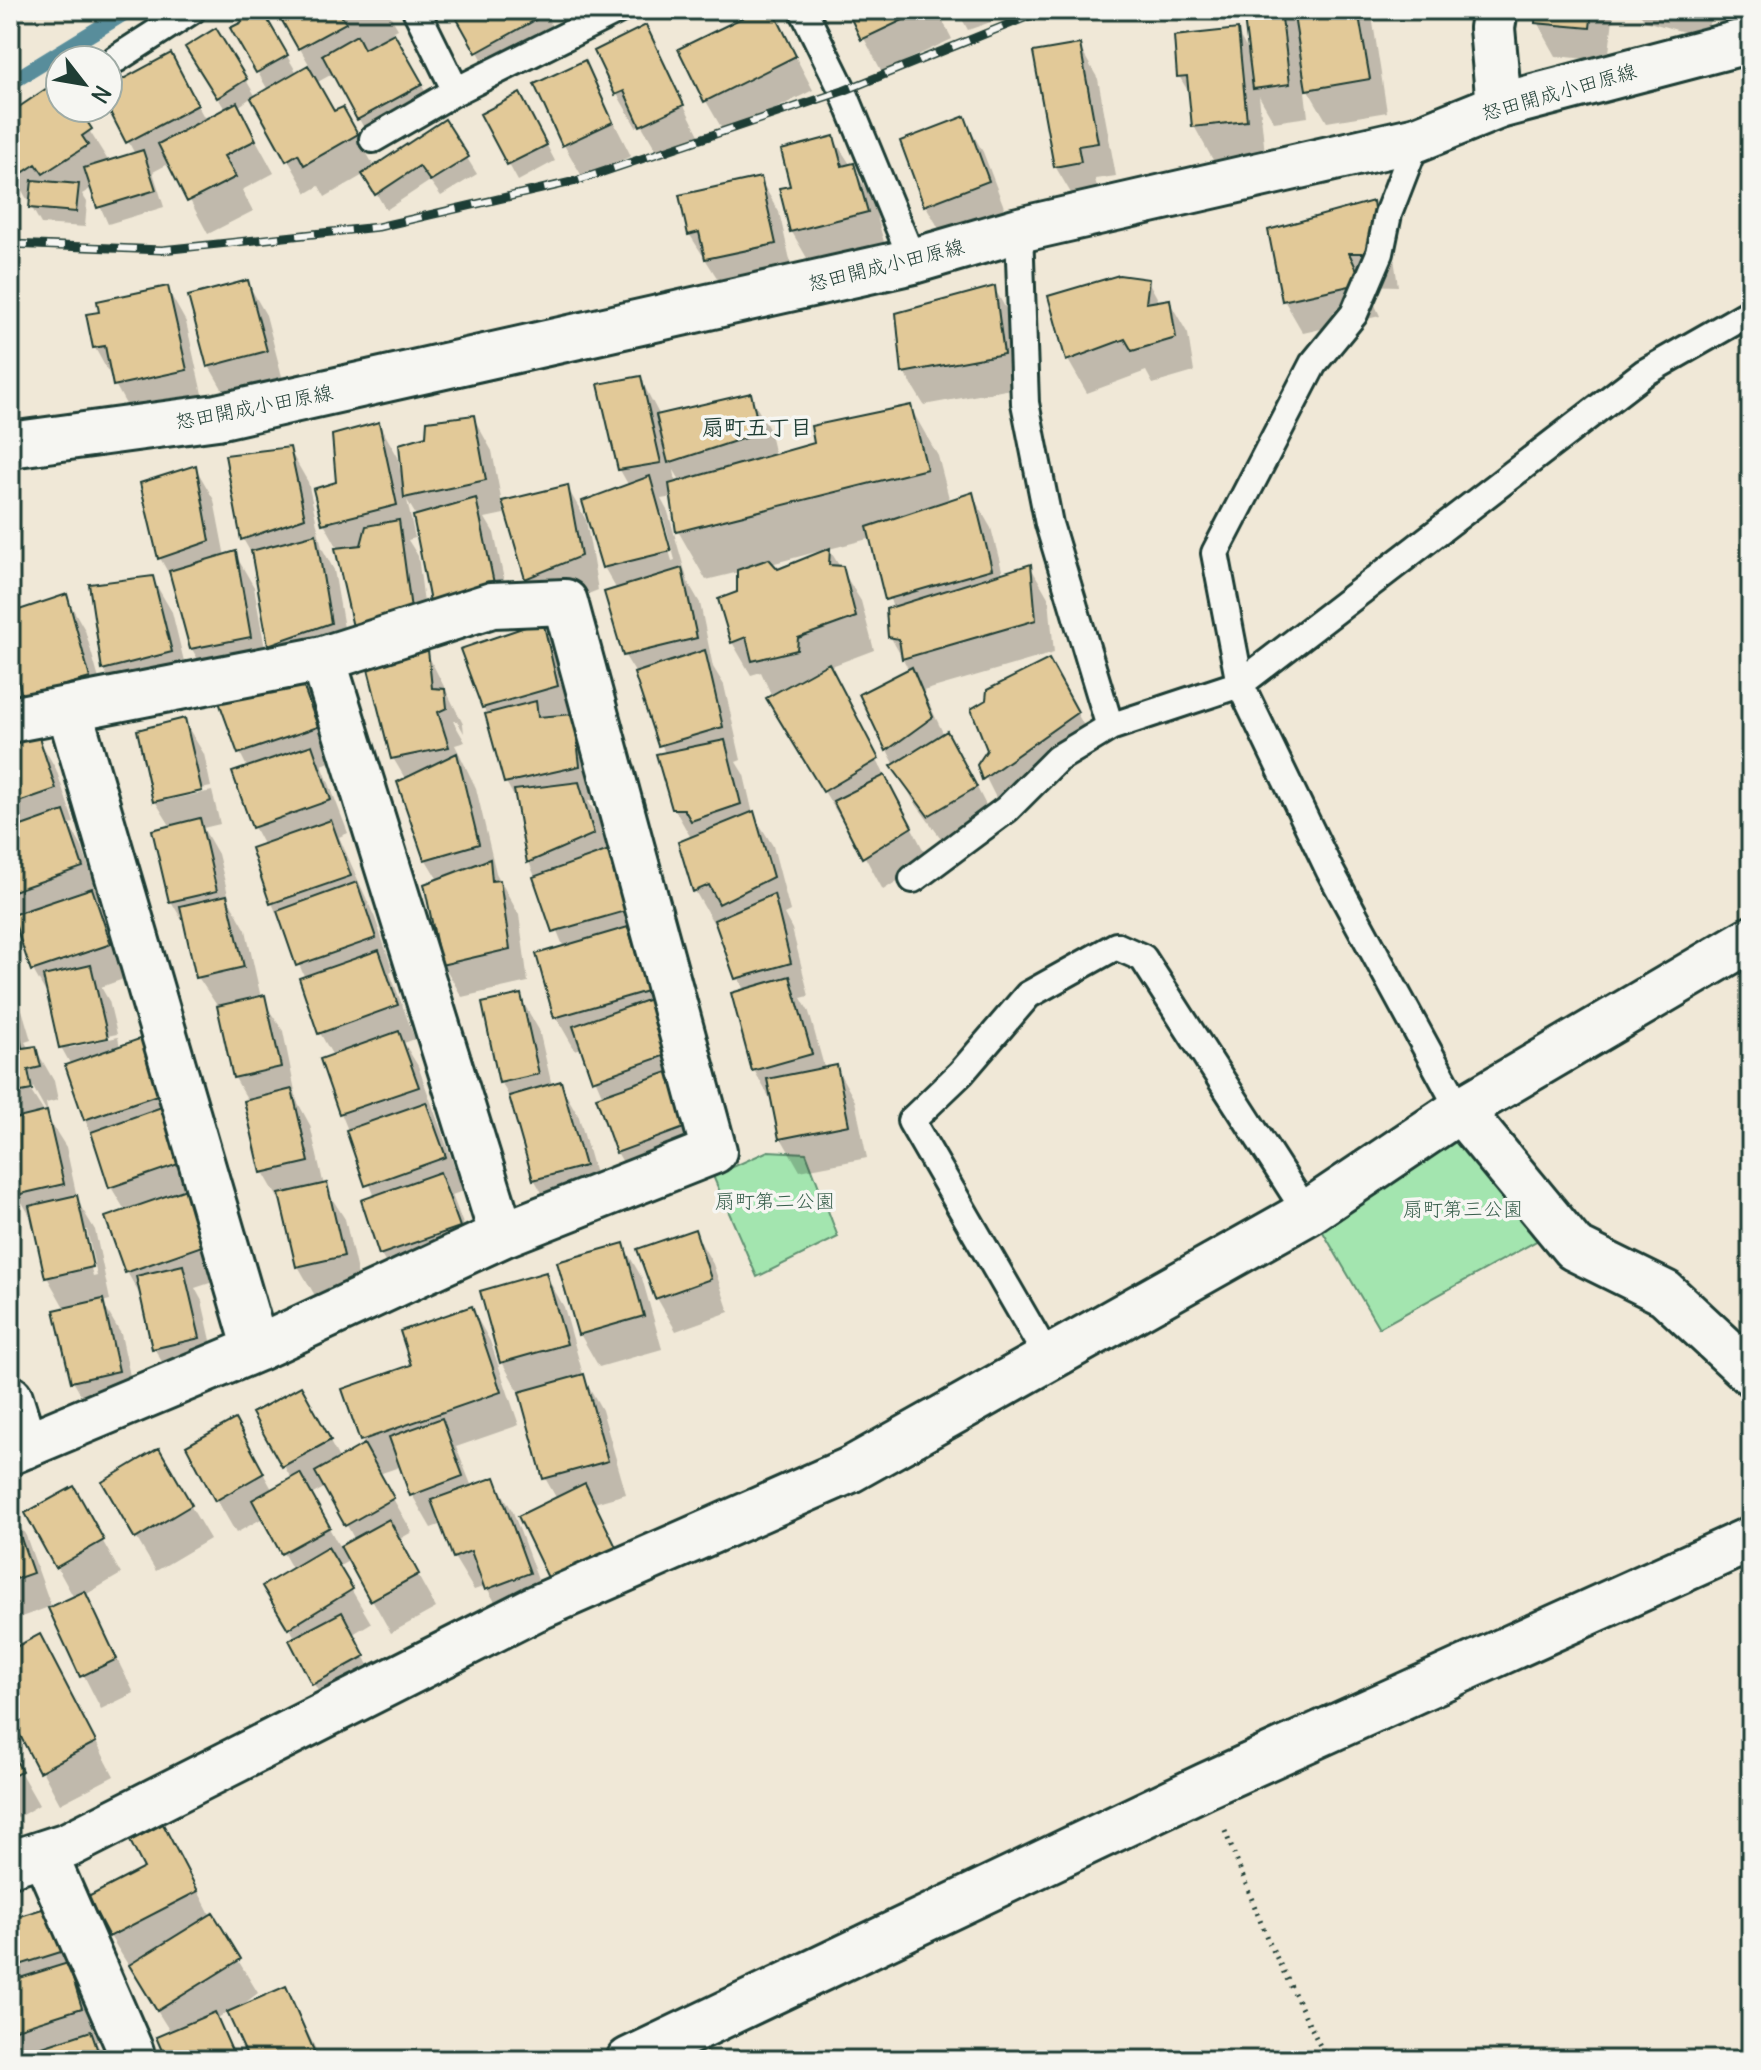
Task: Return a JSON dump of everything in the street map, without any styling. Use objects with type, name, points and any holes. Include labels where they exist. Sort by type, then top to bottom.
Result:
[{"type":"street","points":[[1495,10],[1492,28],[1499,106]]},
{"type":"street","name":"怒田開成小田原線","points":[[10,445],[217,417],[913,261],[1019,230],[1417,139],[1499,106],[1751,40]]},
{"type":"street","points":[[10,720],[323,659],[492,605],[565,602],[714,1151],[502,1235],[256,1349],[18,1449],[10,1398]]},
{"type":"street","points":[[323,659],[502,1235]]},
{"type":"street","points":[[69,709],[256,1349]]},
{"type":"street","points":[[131,2052],[27,1859],[68,1845],[534,1609],[850,1470],[1307,1213],[1460,1110],[1751,939]]},
{"type":"street","points":[[1460,1110],[1574,1248],[1665,1293],[1751,1373]]},
{"type":"street","points":[[629,2060],[1207,1785],[1751,1539]]},
{"type":"lane","points":[[124,54],[192,10]]},
{"type":"lane","points":[[416,10],[456,91]]},
{"type":"lane","points":[[373,139],[456,91],[618,10]]},
{"type":"lane","points":[[803,10],[843,91],[913,261]]},
{"type":"lane","points":[[1417,139],[1388,214],[1380,253],[1354,314],[1313,364],[1215,553],[1240,684],[1330,871],[1460,1110]]},
{"type":"lane","points":[[1019,230],[1025,403],[1049,524],[1110,727]]},
{"type":"lane","points":[[913,879],[1007,809],[1057,759],[1110,727],[1240,684],[1644,373],[1751,312]]},
{"type":"lane","points":[[1048,1358],[911,1121],[961,1073],[1028,995],[1116,946],[1143,958],[1307,1213]]},
{"type":"path","points":[[1207,1785],[1267,1938],[1327,2060]]},
{"type":"green space","name":"扇町第三公園","points":[[1469,1125],[1569,1223],[1379,1328],[1323,1232]]},
{"type":"green space","name":"扇町第二公園","points":[[768,1151],[806,1153],[838,1237],[757,1277],[713,1176]]},
{"type":"building","points":[[262,10],[288,55],[256,73],[230,28],[242,22],[236,12]]},
{"type":"building","points":[[276,10],[354,10],[342,17],[346,23],[298,49]]},
{"type":"building","points":[[452,10],[544,10],[546,14],[476,53]]},
{"type":"building","points":[[758,10],[773,10],[796,56],[704,102],[678,49]]},
{"type":"building","points":[[847,10],[924,10],[861,40]]},
{"type":"building","points":[[1243,10],[1281,10],[1290,84],[1253,89]]},
{"type":"building","points":[[1293,10],[1358,10],[1370,79],[1306,90]]},
{"type":"building","points":[[1536,10],[1592,10],[1590,28],[1535,23]]},
{"type":"building","points":[[646,25],[684,105],[640,126],[624,91],[615,95],[594,51]]},
{"type":"building","points":[[216,28],[247,79],[217,98],[185,47]]},
{"type":"building","points":[[1238,29],[1247,121],[1192,127],[1187,76],[1177,77],[1174,36]]},
{"type":"building","points":[[394,33],[423,84],[357,120],[322,55],[357,35],[364,49]]},
{"type":"building","points":[[1080,44],[1098,143],[1078,146],[1081,162],[1054,167],[1033,52]]},
{"type":"building","points":[[171,53],[198,105],[126,143],[116,124],[124,124],[124,78]]},
{"type":"building","points":[[585,60],[613,122],[562,146],[534,84]]},
{"type":"building","points":[[308,65],[334,111],[343,107],[358,134],[304,165],[298,154],[286,161],[251,98]]},
{"type":"building","points":[[44,90],[44,124],[89,124],[92,129],[82,136],[88,145],[43,174],[36,164],[16,177],[10,168],[10,113]]},
{"type":"building","points":[[520,93],[547,145],[507,165],[480,114]]},
{"type":"building","points":[[237,102],[256,140],[224,156],[236,177],[187,202],[158,144]]},
{"type":"building","points":[[965,116],[989,181],[924,206],[900,141]]},
{"type":"building","points":[[445,119],[469,157],[430,181],[419,166],[375,195],[362,174]]},
{"type":"building","points":[[834,136],[842,166],[854,163],[868,212],[790,232],[779,188],[790,186],[781,150]]},
{"type":"building","points":[[143,150],[156,190],[97,208],[84,168]]},
{"type":"building","points":[[761,177],[776,244],[705,259],[699,232],[688,235],[679,195]]},
{"type":"building","points":[[32,180],[79,184],[76,212],[29,208]]},
{"type":"building","points":[[1373,201],[1380,253],[1349,253],[1363,283],[1282,301],[1268,230]]},
{"type":"building","points":[[1119,275],[1149,279],[1146,303],[1170,299],[1176,338],[1132,351],[1125,339],[1066,361],[1048,296]]},
{"type":"building","points":[[248,280],[267,351],[207,367],[188,296]]},
{"type":"building","points":[[168,286],[187,370],[113,386],[105,346],[93,348],[86,314],[99,312],[97,301]]},
{"type":"building","points":[[995,286],[1004,354],[902,373],[896,313]]},
{"type":"building","points":[[641,376],[661,463],[618,470],[598,384]]},
{"type":"building","points":[[751,393],[760,433],[668,463],[656,415]]},
{"type":"building","points":[[911,405],[927,469],[676,532],[669,484],[814,443],[811,426]]},
{"type":"building","points":[[474,415],[486,480],[404,498],[399,444],[426,436],[427,421]]},
{"type":"building","points":[[379,422],[397,505],[322,524],[313,489],[336,482],[332,435]]},
{"type":"building","points":[[290,447],[305,518],[241,540],[225,455]]},
{"type":"building","points":[[196,465],[210,541],[158,559],[140,483]]},
{"type":"building","points":[[650,476],[671,551],[602,568],[582,501]]},
{"type":"building","points":[[568,485],[581,556],[525,579],[502,501]]},
{"type":"building","points":[[973,492],[992,569],[885,600],[867,527]]},
{"type":"building","points":[[476,498],[495,588],[431,607],[413,516]]},
{"type":"building","points":[[399,520],[411,609],[353,627],[335,548],[361,545],[366,526]]},
{"type":"building","points":[[316,534],[331,623],[268,645],[251,551]]},
{"type":"building","points":[[830,548],[829,565],[843,566],[856,617],[798,638],[797,650],[752,661],[746,637],[731,643],[718,599],[737,592],[737,570],[769,559],[778,569]]},
{"type":"building","points":[[236,551],[251,637],[190,649],[169,571]]},
{"type":"building","points":[[1031,564],[1036,620],[902,659],[899,639],[888,637],[886,609]]},
{"type":"building","points":[[682,568],[697,638],[623,656],[604,592]]},
{"type":"building","points":[[153,576],[172,652],[102,670],[89,584]]},
{"type":"building","points":[[67,594],[90,678],[22,697],[10,645],[10,613]]},
{"type":"building","points":[[543,621],[558,686],[482,708],[460,649]]},
{"type":"building","points":[[428,650],[432,688],[445,689],[447,708],[438,712],[449,747],[391,759],[368,669]]},
{"type":"building","points":[[705,650],[723,727],[658,746],[634,673]]},
{"type":"building","points":[[1049,659],[1078,712],[982,780],[977,765],[987,750],[971,709],[986,700],[987,690]]},
{"type":"building","points":[[829,663],[879,759],[823,792],[766,698]]},
{"type":"building","points":[[912,667],[933,717],[886,751],[859,694]]},
{"type":"building","points":[[298,671],[318,727],[238,754],[218,699]]},
{"type":"building","points":[[536,701],[538,717],[574,714],[580,766],[504,783],[485,714]]},
{"type":"building","points":[[185,718],[202,791],[153,802],[137,730]]},
{"type":"building","points":[[947,731],[977,787],[928,816],[891,766]]},
{"type":"building","points":[[38,734],[56,789],[10,805],[10,743]]},
{"type":"building","points":[[725,740],[741,804],[691,821],[684,809],[672,809],[656,754]]},
{"type":"building","points":[[312,745],[331,800],[252,828],[232,772]]},
{"type":"building","points":[[457,753],[479,844],[424,860],[397,782]]},
{"type":"building","points":[[885,775],[912,827],[862,858],[833,801]]},
{"type":"building","points":[[579,782],[594,834],[527,863],[514,790]]},
{"type":"building","points":[[64,811],[83,867],[10,892],[10,830]]},
{"type":"building","points":[[754,811],[773,877],[719,904],[709,885],[693,892],[678,842]]},
{"type":"building","points":[[200,818],[217,891],[169,902],[152,830]]},
{"type":"building","points":[[331,820],[351,876],[270,904],[251,848]]},
{"type":"building","points":[[609,850],[629,910],[552,932],[533,877]]},
{"type":"building","points":[[490,859],[492,881],[500,880],[510,949],[441,965],[424,884]]},
{"type":"building","points":[[357,882],[376,938],[296,966],[277,911]]},
{"type":"building","points":[[92,888],[111,944],[31,971],[12,915]]},
{"type":"building","points":[[774,894],[791,963],[735,979],[714,920]]},
{"type":"building","points":[[227,895],[244,967],[196,978],[180,906]]},
{"type":"building","points":[[628,927],[647,991],[554,1018],[536,954]]},
{"type":"building","points":[[379,950],[398,1005],[318,1034],[299,978]]},
{"type":"building","points":[[91,965],[108,1038],[59,1048],[43,976]]},
{"type":"building","points":[[790,976],[812,1054],[752,1071],[731,993]]},
{"type":"building","points":[[521,994],[539,1074],[499,1083],[482,1003]]},
{"type":"building","points":[[265,995],[281,1067],[233,1078],[217,1006]]},
{"type":"building","points":[[653,998],[672,1053],[592,1081],[573,1026]]},
{"type":"building","points":[[18,1025],[22,1048],[36,1046],[41,1067],[28,1070],[32,1090],[10,1094],[10,1027]]},
{"type":"building","points":[[399,1031],[419,1087],[339,1114],[320,1059]]},
{"type":"building","points":[[145,1037],[163,1093],[84,1120],[65,1065]]},
{"type":"building","points":[[837,1065],[849,1125],[779,1139],[767,1079]]},
{"type":"building","points":[[676,1069],[695,1124],[616,1153],[596,1097]]},
{"type":"building","points":[[561,1081],[585,1166],[533,1180],[509,1096]]},
{"type":"building","points":[[292,1089],[309,1162],[261,1173],[244,1101]]},
{"type":"building","points":[[426,1102],[446,1157],[365,1186],[346,1130]]},
{"type":"building","points":[[170,1104],[190,1160],[109,1188],[91,1132]]},
{"type":"building","points":[[47,1111],[64,1184],[16,1195],[10,1170],[10,1120]]},
{"type":"building","points":[[440,1172],[460,1227],[379,1255],[361,1200]]},
{"type":"building","points":[[327,1183],[344,1256],[296,1267],[279,1194]]},
{"type":"building","points":[[186,1189],[205,1245],[125,1273],[105,1217]]},
{"type":"building","points":[[77,1195],[93,1267],[45,1278],[29,1206]]},
{"type":"building","points":[[695,1229],[711,1279],[655,1299],[637,1249]]},
{"type":"building","points":[[624,1243],[644,1316],[578,1335],[557,1262]]},
{"type":"building","points":[[183,1265],[200,1338],[152,1349],[136,1276]]},
{"type":"building","points":[[546,1272],[567,1344],[500,1363],[480,1291]]},
{"type":"building","points":[[103,1299],[119,1371],[71,1382],[54,1310]]},
{"type":"building","points":[[472,1306],[501,1392],[360,1441],[342,1389],[411,1365],[400,1331]]},
{"type":"building","points":[[584,1374],[608,1461],[543,1479],[519,1392]]},
{"type":"building","points":[[301,1386],[331,1440],[282,1467],[252,1413]]},
{"type":"building","points":[[442,1418],[463,1476],[410,1496],[389,1437]]},
{"type":"building","points":[[235,1419],[264,1473],[215,1501],[186,1446]]},
{"type":"building","points":[[364,1444],[394,1498],[345,1526],[315,1472]]},
{"type":"building","points":[[159,1448],[192,1505],[135,1539],[102,1482]]},
{"type":"building","points":[[300,1473],[330,1527],[281,1554],[252,1500]]},
{"type":"building","points":[[495,1477],[530,1573],[485,1590],[471,1551],[453,1558],[431,1500]]},
{"type":"building","points":[[585,1483],[617,1549],[550,1582],[518,1516]]},
{"type":"building","points":[[74,1486],[104,1540],[55,1568],[25,1513]]},
{"type":"building","points":[[10,1507],[33,1573],[10,1581]]},
{"type":"building","points":[[389,1519],[419,1574],[370,1601],[340,1546]]},
{"type":"building","points":[[328,1547],[353,1589],[288,1629],[262,1586]]},
{"type":"building","points":[[85,1591],[117,1659],[80,1677],[48,1608]]},
{"type":"building","points":[[342,1612],[365,1656],[312,1685],[289,1640]]},
{"type":"building","points":[[40,1634],[96,1742],[39,1772],[10,1716],[10,1650]]},
{"type":"building","points":[[10,1750],[22,1771],[10,1778]]},
{"type":"building","points":[[163,1824],[198,1891],[109,1937],[88,1897],[144,1868],[130,1841]]},
{"type":"building","points":[[52,1906],[67,1950],[10,1968],[10,1919]]},
{"type":"building","points":[[213,1913],[241,1959],[157,2011],[129,1965]]},
{"type":"building","points":[[68,1963],[82,2008],[10,2031],[10,1981]]},
{"type":"building","points":[[286,1986],[315,2053],[300,2060],[249,2060],[227,2012]]},
{"type":"building","points":[[215,2012],[236,2060],[166,2060],[156,2037]]},
{"type":"building","points":[[91,2031],[101,2060],[19,2060],[18,2055]]},
{"type":"waterway","points":[[10,83],[129,10]]},
{"type":"railway","points":[[10,244],[162,250],[378,227],[576,181],[843,91],[1044,10]]},
{"type":"district","name":"扇町五丁目","points":[[757,427]]}]
